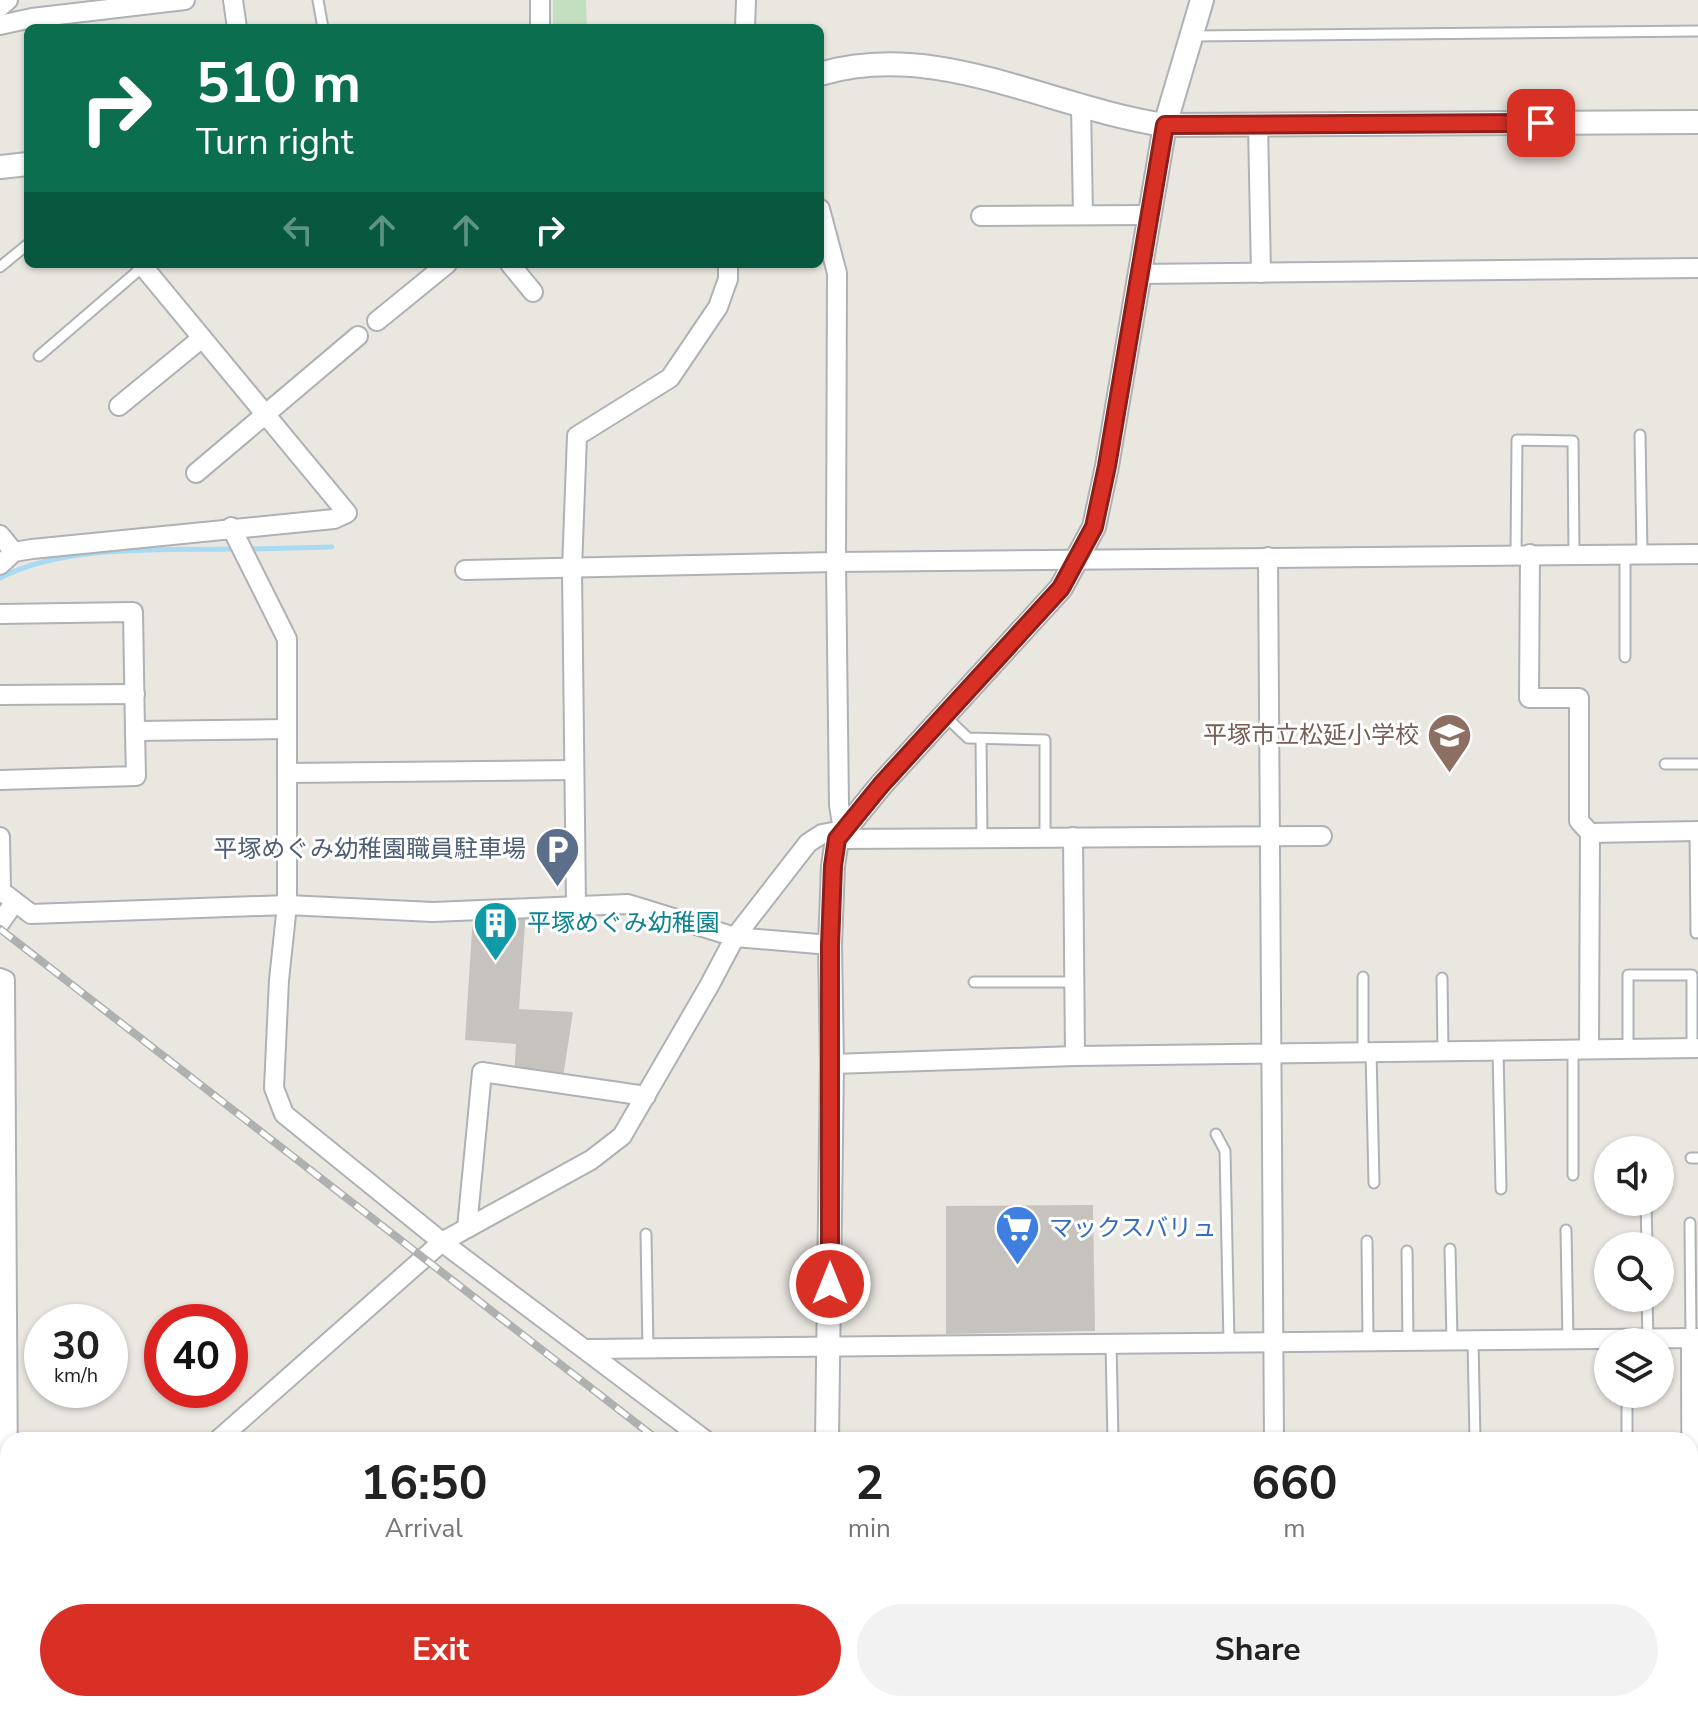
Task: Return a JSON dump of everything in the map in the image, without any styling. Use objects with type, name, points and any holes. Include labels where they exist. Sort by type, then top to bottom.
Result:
[{"type":"street","points":[[0,7],[8,0]]},
{"type":"street","points":[[0,25],[32,18],[185,0]]},
{"type":"street","points":[[233,0],[236,24]]},
{"type":"street","points":[[540,0],[540,24]]},
{"type":"street","points":[[745,24],[746,0],[760,0]]},
{"type":"street","points":[[840,834],[1061,588],[1094,527],[1165,125],[1202,0]]},
{"type":"street","points":[[824,73],[877,63],[905,63],[959,71],[1128,120],[1165,125],[1698,122]]},
{"type":"street","points":[[1081,106],[1083,215]]},
{"type":"street","points":[[1258,125],[1261,273]]},
{"type":"street","points":[[0,167],[24,164]]},
{"type":"street","points":[[981,216],[1149,215]]},
{"type":"street","points":[[824,224],[837,273],[836,562],[840,834],[833,866],[830,945],[832,1064],[827,1432]]},
{"type":"street","points":[[0,565],[14,552],[231,527],[334,519],[347,513],[145,268]]},
{"type":"street","points":[[377,321],[442,268]]},
{"type":"street","points":[[513,268],[533,292]]},
{"type":"street","points":[[576,906],[572,569],[577,436],[670,378],[718,307],[728,279],[728,268]]},
{"type":"street","points":[[1140,274],[1698,268]]},
{"type":"street","points":[[196,473],[358,336]]},
{"type":"street","points":[[119,406],[202,338]]},
{"type":"street","points":[[231,527],[287,639],[287,905],[279,980],[274,1088],[284,1114],[442,1242],[695,1432]]},
{"type":"street","points":[[0,535],[14,552]]},
{"type":"street","points":[[1523,554],[1529,698],[1579,698],[1579,821],[1590,833],[1581,1049]]},
{"type":"street","points":[[465,570],[836,562],[1698,554]]},
{"type":"street","points":[[1268,557],[1274,1432]]},
{"type":"street","points":[[0,614],[133,612],[136,776],[0,780]]},
{"type":"street","points":[[0,695],[135,694]]},
{"type":"street","points":[[135,731],[287,729]]},
{"type":"street","points":[[287,773],[574,770]]},
{"type":"street","points":[[1590,833],[1697,831]]},
{"type":"street","points":[[227,1432],[442,1242],[591,1160],[622,1136],[735,937],[808,843],[822,834],[982,838],[1322,836]]},
{"type":"street","points":[[0,837],[1,891],[25,911],[38,915],[287,905],[433,912],[628,904],[735,937],[830,945]]},
{"type":"street","points":[[1073,837],[1075,1056]]},
{"type":"street","points":[[0,923],[14,903]]},
{"type":"street","points":[[0,978],[5,980],[8,1432]]},
{"type":"street","points":[[832,1064],[1075,1056],[1695,1048]]},
{"type":"street","points":[[467,1228],[482,1072],[646,1096]]},
{"type":"street","points":[[1693,1432],[1694,1338]]},
{"type":"street","points":[[587,1349],[1594,1339]]},
{"type":"lane","points":[[318,0],[322,24]]},
{"type":"lane","points":[[1191,36],[1698,31]]},
{"type":"lane","points":[[0,267],[24,247]]},
{"type":"lane","points":[[39,356],[140,268]]},
{"type":"lane","points":[[1625,657],[1640,435]]},
{"type":"lane","points":[[1523,554],[1517,440],[1573,441],[1574,554]]},
{"type":"lane","points":[[944,715],[968,738],[1045,740],[1045,837]]},
{"type":"lane","points":[[981,739],[982,838]]},
{"type":"lane","points":[[1665,764],[1698,764]]},
{"type":"lane","points":[[1696,933],[1697,831]]},
{"type":"lane","points":[[1628,1049],[1628,975],[1692,975],[1695,1048]]},
{"type":"lane","points":[[1363,977],[1374,1183]]},
{"type":"lane","points":[[1442,978],[1443,1051]]},
{"type":"lane","points":[[974,982],[1074,982]]},
{"type":"lane","points":[[1573,1175],[1581,1049]]},
{"type":"lane","points":[[1498,1050],[1501,1189]]},
{"type":"lane","points":[[1216,1134],[1225,1151],[1229,1342]]},
{"type":"lane","points":[[1690,1223],[1694,1338]]},
{"type":"lane","points":[[1566,1230],[1568,1339]]},
{"type":"lane","points":[[646,1234],[648,1348]]},
{"type":"lane","points":[[1367,1241],[1368,1341]]},
{"type":"lane","points":[[1450,1249],[1452,1340]]},
{"type":"lane","points":[[1407,1251],[1408,1341]]},
{"type":"lane","points":[[1473,1340],[1475,1432]]},
{"type":"lane","points":[[1111,1344],[1113,1432]]},
{"type":"lane","points":[[1627,1408],[1627,1432]]},
{"type":"green space","points":[[553,0],[586,0],[587,24],[553,24]]},
{"type":"building","name":"平塚めぐみ幼稚園","points":[[526,910],[519,1009],[573,1012],[562,1084],[514,1077],[516,1044],[465,1040],[473,915]]},
{"type":"building","points":[[1093,1205],[1095,1331],[946,1334],[946,1206]]},
{"type":"waterway","points":[[249,549],[332,547]]},
{"type":"waterway","points":[[0,578],[54,559],[85,554],[239,549]]},
{"type":"railway","points":[[0,929],[648,1432]]},
{"type":"place","name":"平塚市立松延小学校","points":[[1450,774]]},
{"type":"place","name":"平塚めぐみ幼稚園職員駐車場","points":[[557,888]]},
{"type":"place","name":"平塚めぐみ幼稚園","points":[[496,962]]},
{"type":"place","name":"マックスバリュ","points":[[1018,1267]]},
{"type":"route","points":[[830,1284],[830,945],[837,839],[881,785],[1061,588],[1094,527],[1165,125],[1541,123]]}]
